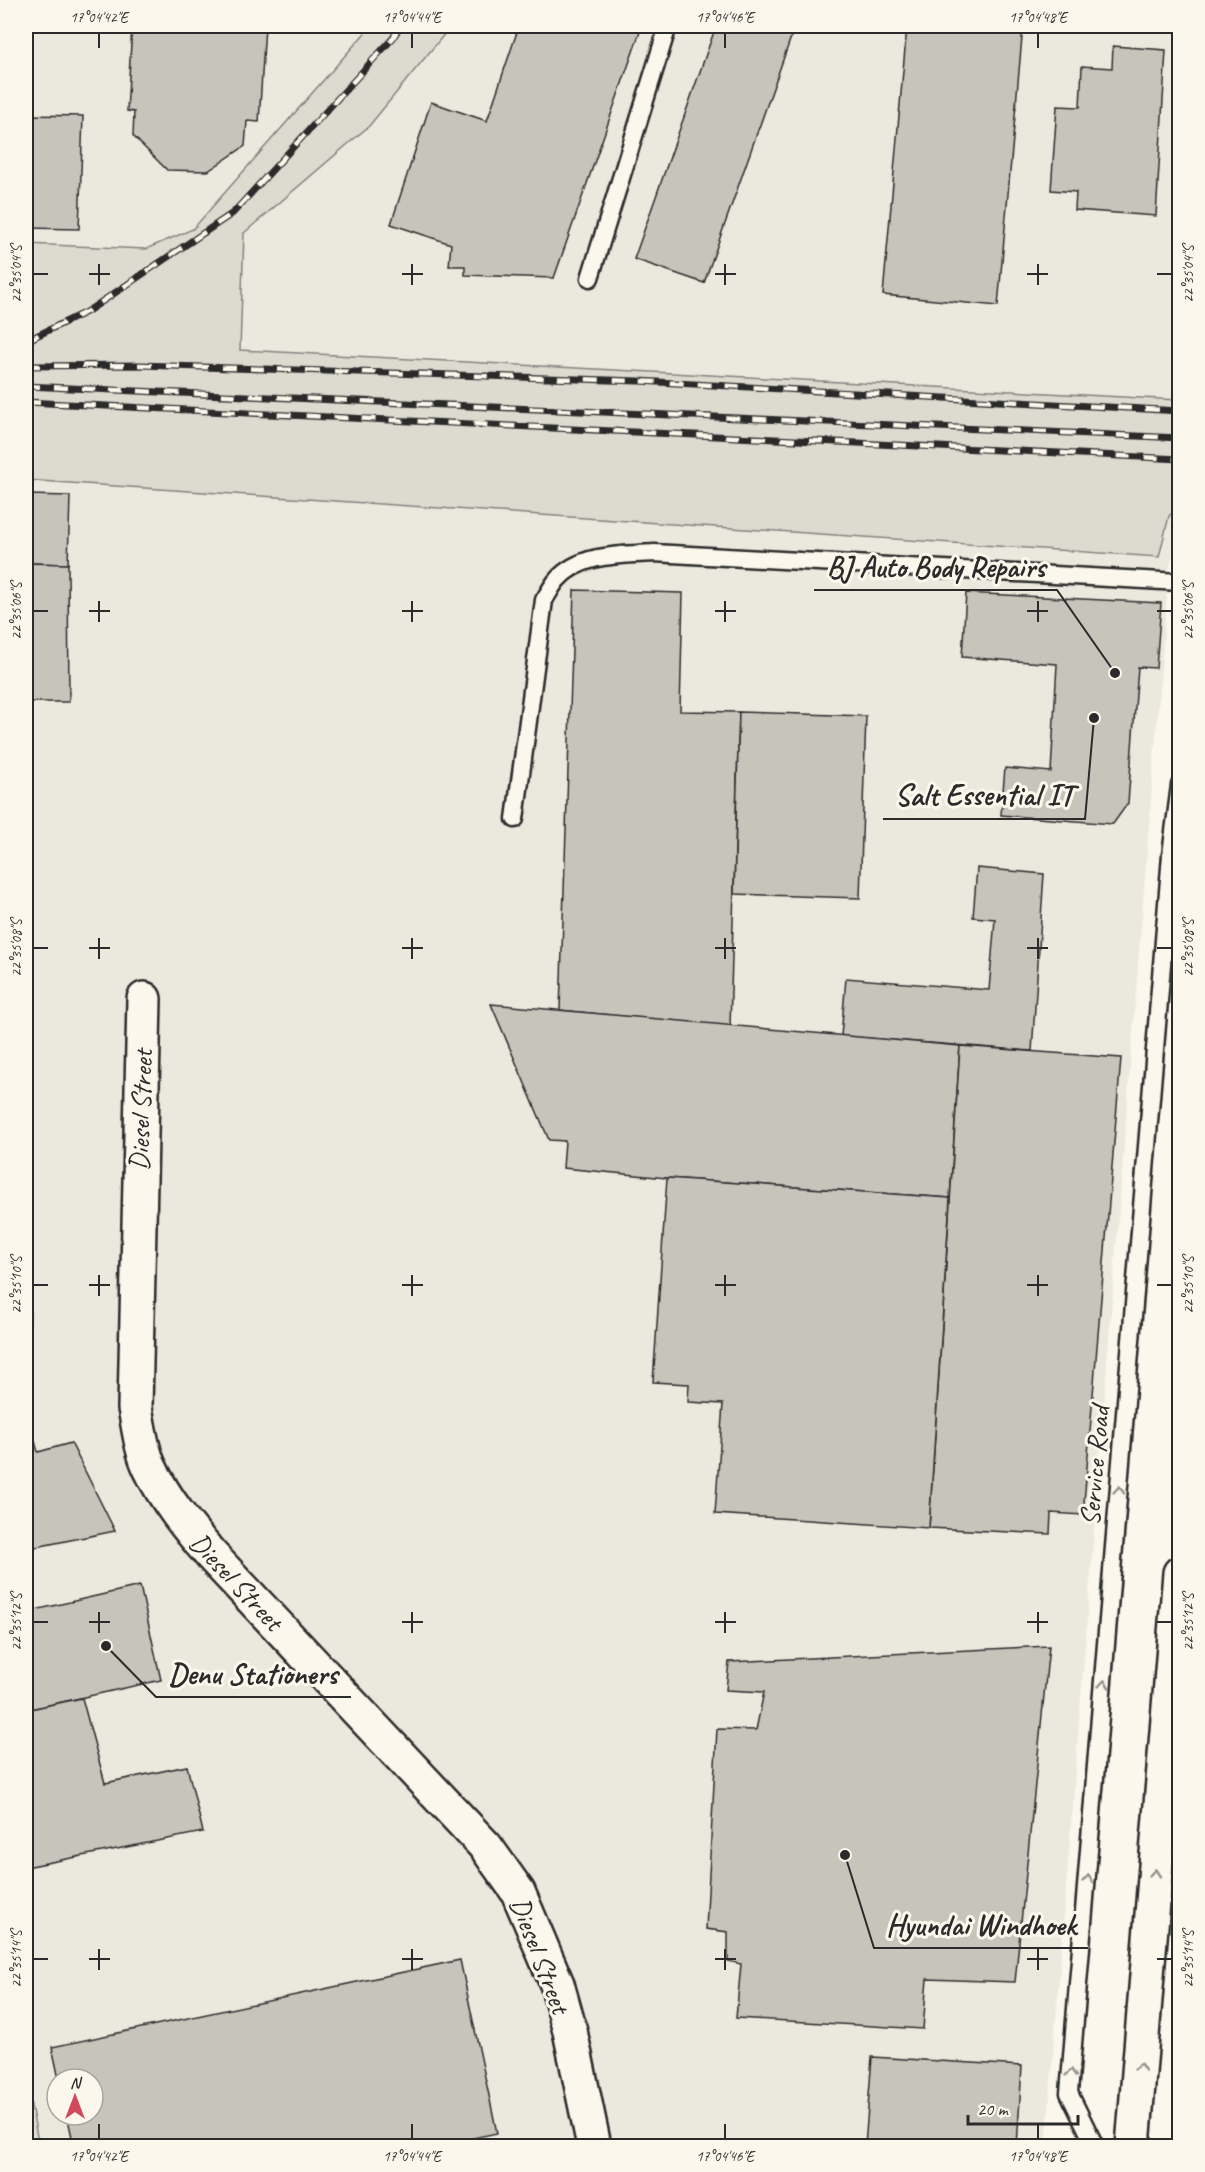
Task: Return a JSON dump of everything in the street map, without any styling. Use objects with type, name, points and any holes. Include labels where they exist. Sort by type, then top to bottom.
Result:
[{"type":"street","name":"Diesel Street","points":[[144,999],[135,1408],[142,1447],[150,1468],[183,1522],[212,1556],[486,1847],[518,1892],[557,1984],[570,2031],[594,2146]]},
{"type":"street","points":[[1133,2146],[1179,1573]]},
{"type":"lane","points":[[590,278],[668,26]]},
{"type":"lane","points":[[515,819],[544,600],[558,579],[577,564],[608,556],[654,552],[1179,582]]},
{"type":"lane","name":"Service Road","points":[[1095,2146],[1070,2093],[1171,855],[1179,785]]},
{"type":"shaded area","points":[[26,26],[1179,26],[1179,538],[1169,568],[1046,2146],[26,2146]]},
{"type":"shaded area","points":[[371,26],[451,26],[369,126],[244,233],[240,350],[1179,400],[1179,507],[1169,516],[1159,557],[26,480],[26,244],[146,249],[193,229]]},
{"type":"shaded area","points":[[26,2086],[28,2090],[39,2146],[26,2146]]},
{"type":"building","points":[[132,26],[265,26],[259,122],[247,121],[245,146],[208,171],[167,170],[133,136],[134,112],[127,111]]},
{"type":"building","points":[[519,26],[642,26],[554,278],[465,275],[465,266],[449,266],[451,244],[391,224],[431,102],[487,121]]},
{"type":"building","points":[[716,26],[795,26],[704,283],[634,259]]},
{"type":"building","points":[[907,26],[1023,26],[998,306],[883,295]]},
{"type":"building","points":[[1113,46],[1166,50],[1156,216],[1075,210],[1076,192],[1051,190],[1057,106],[1080,107],[1082,66],[1112,68]]},
{"type":"building","points":[[26,115],[83,116],[79,229],[26,228]]},
{"type":"building","points":[[26,495],[70,496],[68,564],[26,563]]},
{"type":"building","points":[[26,563],[68,564],[69,702],[26,702]]},
{"type":"building","points":[[574,590],[683,593],[680,711],[739,712],[730,1027],[560,1010]]},
{"type":"building","points":[[966,593],[1161,603],[1156,668],[1138,667],[1128,803],[1113,824],[1001,815],[1005,768],[1051,772],[1057,664],[962,657]]},
{"type":"building","points":[[739,712],[866,716],[860,898],[734,894]]},
{"type":"building","points":[[26,848],[27,848],[26,956]]},
{"type":"building","points":[[977,868],[1044,874],[1032,1051],[841,1036],[846,978],[989,990],[995,919],[973,917]]},
{"type":"building","points":[[491,1004],[960,1046],[950,1198],[667,1178],[563,1168],[565,1141],[549,1140]]},
{"type":"building","points":[[960,1046],[1121,1058],[1083,1515],[1051,1513],[1050,1534],[929,1528]]},
{"type":"building","points":[[667,1178],[950,1198],[929,1528],[715,1514],[723,1404],[688,1402],[689,1384],[653,1382]]},
{"type":"building","points":[[26,1244],[32,1245],[28,1373],[26,1373]]},
{"type":"building","points":[[26,1419],[29,1419],[38,1452],[71,1443],[115,1531],[26,1549]]},
{"type":"building","points":[[140,1586],[161,1680],[26,1710],[26,1612]]},
{"type":"building","points":[[1049,1646],[1015,1982],[927,1979],[923,2029],[736,2018],[741,1964],[728,1961],[728,1932],[706,1929],[717,1729],[756,1730],[764,1692],[726,1690],[729,1662]]},
{"type":"building","points":[[82,1698],[105,1783],[187,1766],[203,1832],[26,1867],[26,1710]]},
{"type":"building","points":[[460,1960],[497,2133],[449,2143],[450,2146],[74,2146],[70,2127],[105,2127],[105,2067],[56,2067],[52,2047]]},
{"type":"building","points":[[872,2057],[1022,2066],[1017,2146],[865,2146]]},
{"type":"railway","points":[[26,341],[88,311],[233,213],[393,38],[400,26]]},
{"type":"railway","points":[[26,366],[140,365],[639,381],[1180,411]]},
{"type":"railway","points":[[26,386],[1180,438]]},
{"type":"railway","points":[[26,402],[1180,459]]},
{"type":"place","name":"BJ Auto Body Repairs","points":[[1115,673]]},
{"type":"place","name":"Salt Essential IT","points":[[1094,718]]},
{"type":"place","name":"Denu Stationers","points":[[106,1646]]},
{"type":"place","name":"Hyundai Windhoek","points":[[845,1855]]}]
